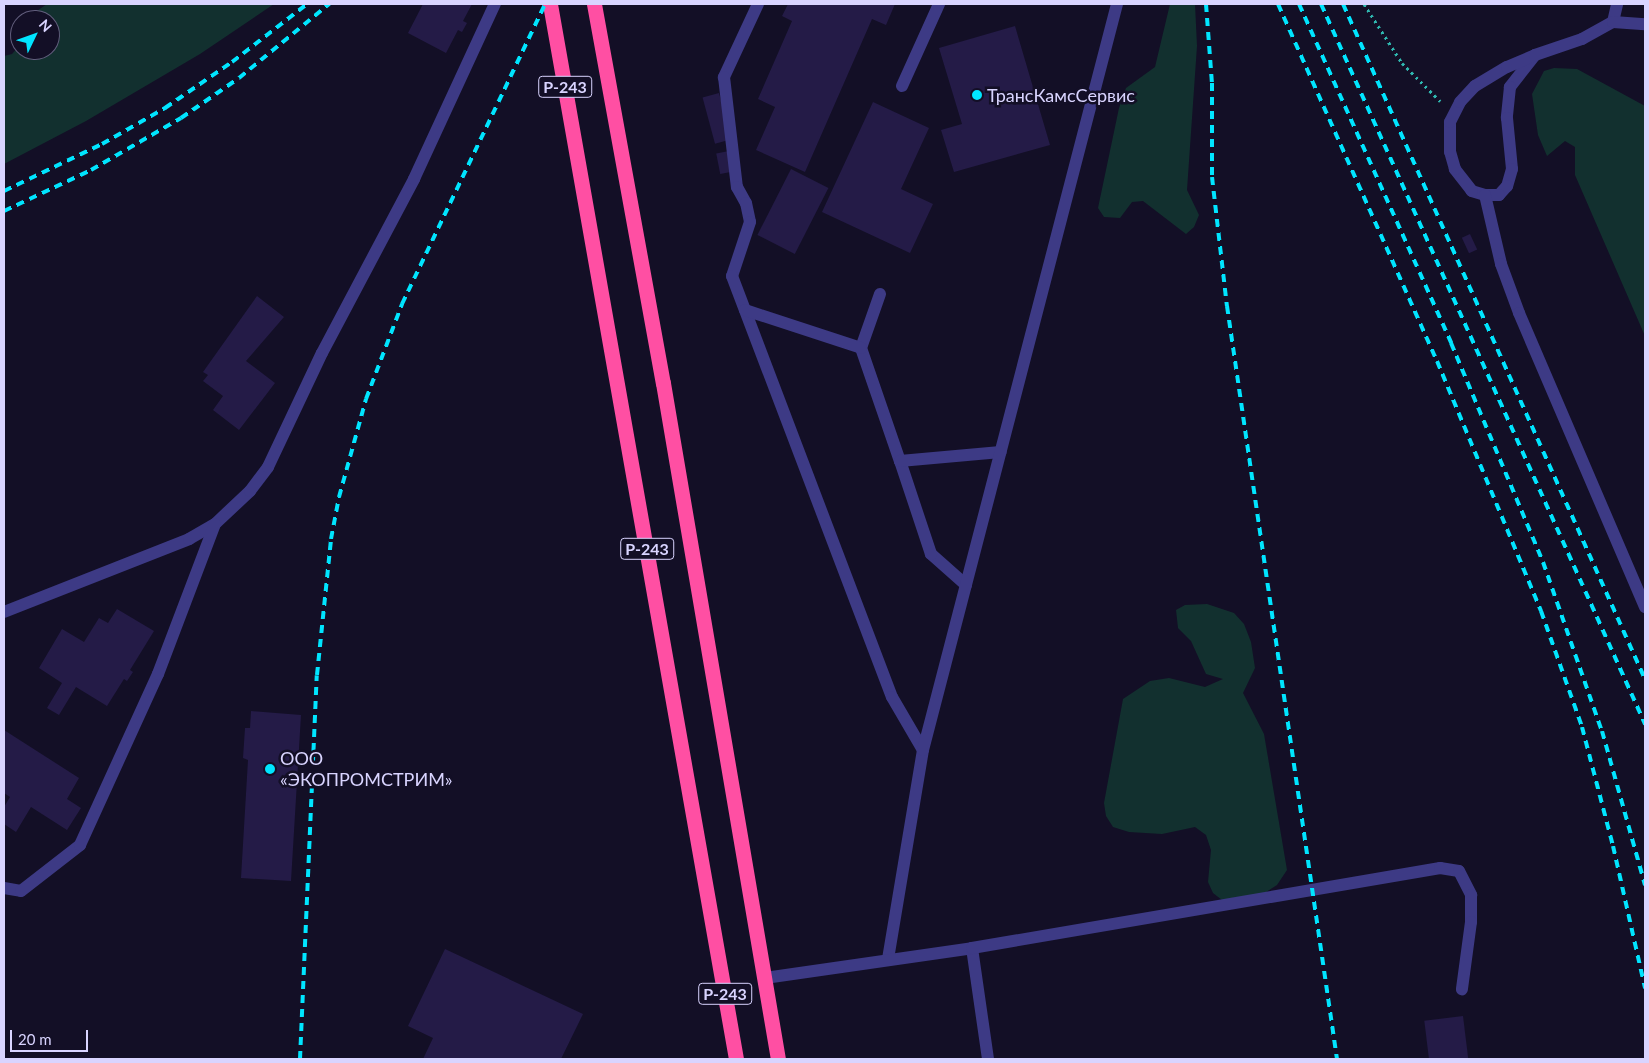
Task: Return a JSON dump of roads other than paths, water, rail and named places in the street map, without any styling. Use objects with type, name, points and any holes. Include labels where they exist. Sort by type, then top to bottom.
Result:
[{"type":"highway","name":"Р-243","points":[[550,4],[736,1059]]},
{"type":"highway","name":"Р-243","points":[[594,4],[663,383],[778,1059]]},
{"type":"lane","points":[[4,612],[189,539],[215,524],[250,491],[268,467],[322,352],[414,178],[495,4]]},
{"type":"lane","points":[[758,4],[724,77],[737,187],[746,203],[750,222],[732,276],[892,697],[923,750]]},
{"type":"lane","points":[[902,86],[939,4]]},
{"type":"lane","points":[[888,959],[923,750],[1117,4]]},
{"type":"lane","points":[[1613,22],[1617,4]]},
{"type":"lane","points":[[1535,54],[1510,87],[1506,118],[1512,169],[1507,186],[1499,195],[1485,195],[1472,191],[1455,169],[1450,152],[1453,112],[1476,86],[1507,66],[1535,54],[1582,39],[1613,22],[1645,24]]},
{"type":"lane","points":[[1485,195],[1501,264],[1518,313],[1645,606]]},
{"type":"lane","points":[[880,294],[861,348],[931,554],[966,585]]},
{"type":"lane","points":[[745,310],[861,348]]},
{"type":"lane","points":[[900,461],[1001,452]]},
{"type":"lane","points":[[4,888],[21,891],[80,845],[158,674],[215,524]]},
{"type":"lane","points":[[765,978],[972,948],[1450,868],[1464,877],[1471,895],[1471,922],[1462,989]]},
{"type":"lane","points":[[972,948],[988,1059]]},
{"type":"railway","points":[[4,191],[102,144],[165,108],[232,62],[307,4]]},
{"type":"railway","points":[[4,211],[91,170],[181,118],[239,78],[329,4]]},
{"type":"railway","points":[[300,1059],[317,675],[331,539],[339,497],[366,399],[402,304],[545,4]]},
{"type":"railway","points":[[1206,4],[1212,83],[1212,177],[1227,306],[1337,1059]]},
{"type":"railway","points":[[1278,4],[1437,361],[1541,611],[1582,727],[1613,846],[1645,988]]},
{"type":"railway","points":[[1299,4],[1451,343],[1543,562],[1602,731],[1645,885]]},
{"type":"railway","points":[[1321,4],[1645,724]]},
{"type":"railway","points":[[1343,4],[1645,679]]},
{"type":"place","name":"ТрансКамсСервис","points":[[977,95]]},
{"type":"place","name":"ООО «ЭКОПРОМСТРИМ»","points":[[270,769]]}]
